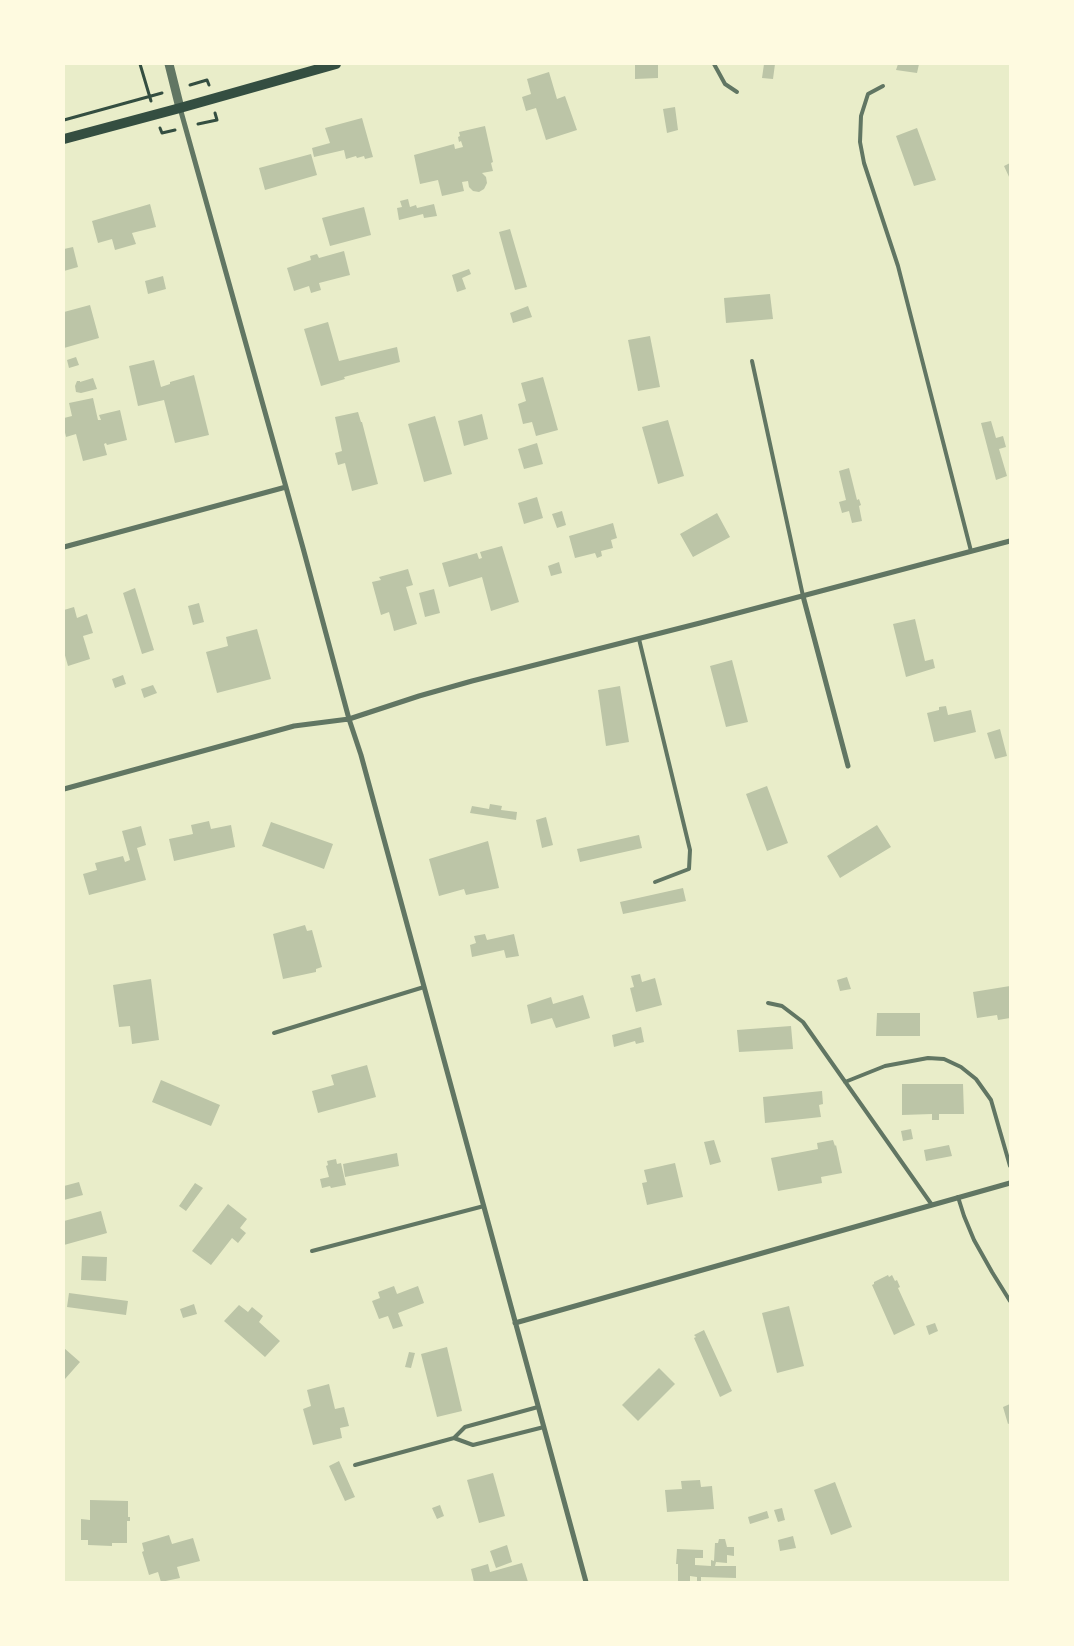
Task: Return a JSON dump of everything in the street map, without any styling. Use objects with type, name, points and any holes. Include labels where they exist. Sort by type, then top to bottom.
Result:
[{"type":"main road","points":[[64,139],[336,64]]},
{"type":"street","points":[[169,64],[349,719],[361,755],[586,1582]]},
{"type":"street","points":[[64,546],[286,487]]},
{"type":"street","points":[[64,790],[294,726],[349,719],[472,681],[1010,541]]},
{"type":"street","points":[[802,596],[848,766]]},
{"type":"street","points":[[515,1323],[1010,1183]]},
{"type":"lane","points":[[714,64],[726,84],[737,92]]},
{"type":"lane","points":[[883,86],[868,94],[861,116],[860,142],[864,163],[898,266],[971,551]]},
{"type":"lane","points":[[752,361],[802,596]]},
{"type":"lane","points":[[639,639],[690,850],[689,869],[655,882]]},
{"type":"lane","points":[[274,1033],[424,987]]},
{"type":"lane","points":[[768,1003],[782,1006],[803,1022],[932,1205]]},
{"type":"lane","points":[[845,1082],[885,1066],[928,1058],[944,1059],[961,1067],[976,1079],[991,1100],[1010,1166]]},
{"type":"lane","points":[[958,1197],[974,1240],[1010,1301]]},
{"type":"lane","points":[[312,1251],[484,1206]]},
{"type":"lane","points":[[355,1466],[454,1438],[465,1427],[538,1407]]},
{"type":"lane","points":[[454,1438],[473,1445],[544,1427]]},
{"type":"path","points":[[64,120],[208,80]]},
{"type":"building","points":[[635,64],[658,64],[658,78],[635,79]]},
{"type":"building","points":[[764,64],[775,64],[773,79],[762,78]]},
{"type":"building","points":[[898,64],[919,64],[917,73],[896,70]]},
{"type":"building","points":[[549,72],[557,99],[565,96],[577,130],[546,140],[536,108],[526,111],[522,97],[531,94],[527,79]]},
{"type":"building","points":[[675,107],[678,130],[667,133],[663,109]]},
{"type":"building","points":[[362,118],[373,157],[365,159],[364,156],[357,158],[356,156],[346,159],[344,150],[314,157],[312,148],[330,143],[325,128]]},
{"type":"building","points":[[485,126],[493,162],[491,163],[493,171],[482,173],[486,177],[487,183],[484,189],[479,192],[473,191],[469,187],[468,181],[462,182],[464,191],[442,196],[438,180],[420,184],[414,155],[454,144],[455,149],[463,147],[461,141],[459,142],[459,132]]},
{"type":"building","points":[[917,128],[936,180],[914,186],[896,136]]},
{"type":"building","points":[[311,154],[317,175],[265,190],[259,168]]},
{"type":"building","points":[[1010,163],[1010,179],[1004,166]]},
{"type":"building","points":[[408,199],[410,207],[416,205],[417,208],[434,204],[437,216],[424,218],[423,214],[399,220],[397,208],[402,207],[400,201]]},
{"type":"building","points":[[150,204],[156,227],[132,233],[136,244],[115,250],[112,239],[98,243],[92,221]]},
{"type":"building","points":[[364,207],[371,235],[330,246],[322,218]]},
{"type":"building","points":[[510,229],[527,287],[515,290],[499,232]]},
{"type":"building","points":[[73,247],[78,267],[64,271],[64,249]]},
{"type":"building","points":[[344,251],[350,275],[319,283],[321,290],[311,293],[309,286],[294,291],[287,268],[311,260],[310,256],[317,254],[319,258]]},
{"type":"building","points":[[469,269],[471,274],[462,278],[466,289],[457,292],[452,275]]},
{"type":"building","points":[[163,276],[166,289],[148,294],[145,281]]},
{"type":"building","points":[[770,294],[773,319],[726,323],[724,298]]},
{"type":"building","points":[[90,305],[99,338],[64,348],[64,312]]},
{"type":"building","points":[[528,306],[532,317],[513,323],[510,313]]},
{"type":"building","points":[[328,322],[339,361],[397,347],[400,362],[344,377],[345,379],[321,386],[304,329]]},
{"type":"building","points":[[650,336],[660,387],[638,391],[628,340]]},
{"type":"building","points":[[76,357],[79,365],[69,368],[67,360]]},
{"type":"building","points":[[154,360],[161,387],[170,384],[170,382],[194,375],[209,435],[175,443],[164,400],[138,406],[129,366]]},
{"type":"building","points":[[543,377],[558,430],[536,436],[532,422],[523,424],[518,404],[526,401],[521,383]]},
{"type":"building","points":[[93,378],[97,389],[81,393],[76,392],[75,386],[77,381],[80,382]]},
{"type":"building","points":[[93,398],[98,420],[101,420],[99,415],[120,410],[127,440],[107,445],[106,443],[104,444],[107,455],[83,461],[76,434],[66,437],[64,418],[72,416],[69,403]]},
{"type":"building","points":[[358,412],[378,484],[352,491],[345,463],[338,465],[335,453],[342,451],[335,417]]},
{"type":"building","points":[[482,414],[488,439],[464,446],[458,421]]},
{"type":"building","points":[[435,416],[452,474],[424,482],[408,424]]},
{"type":"building","points":[[668,420],[684,476],[658,484],[642,427]]},
{"type":"building","points":[[991,421],[996,438],[1003,436],[1006,447],[999,449],[1007,476],[996,480],[981,423]]},
{"type":"building","points":[[537,443],[543,464],[524,469],[518,449]]},
{"type":"building","points":[[849,468],[857,500],[859,499],[861,505],[859,506],[862,521],[852,523],[849,511],[842,513],[839,502],[846,500],[839,471]]},
{"type":"building","points":[[537,497],[543,518],[524,524],[518,503]]},
{"type":"building","points":[[562,511],[566,525],[557,528],[552,514]]},
{"type":"building","points":[[717,513],[730,537],[693,557],[680,534]]},
{"type":"building","points":[[613,523],[617,538],[611,540],[613,548],[601,551],[602,556],[597,558],[595,553],[575,558],[569,536]]},
{"type":"building","points":[[502,546],[519,602],[491,611],[482,577],[449,587],[442,563],[477,553],[479,559],[482,558],[480,552]]},
{"type":"building","points":[[559,562],[562,573],[551,576],[548,566]]},
{"type":"building","points":[[408,569],[413,585],[406,587],[417,624],[394,631],[389,612],[381,615],[372,582],[381,580],[379,577]]},
{"type":"building","points":[[135,588],[154,650],[142,654],[123,593]]},
{"type":"building","points":[[434,589],[440,613],[425,617],[419,593]]},
{"type":"building","points":[[199,603],[204,622],[193,625],[188,606]]},
{"type":"building","points":[[74,607],[77,618],[87,614],[93,633],[83,636],[90,659],[68,666],[64,652],[64,610]]},
{"type":"building","points":[[915,619],[925,661],[933,659],[935,668],[906,677],[893,624]]},
{"type":"building","points":[[257,629],[271,679],[217,693],[206,652],[228,646],[226,637]]},
{"type":"building","points":[[732,660],[748,722],[726,727],[710,666]]},
{"type":"building","points":[[123,675],[126,684],[115,688],[112,679]]},
{"type":"building","points":[[153,685],[157,693],[144,698],[141,689]]},
{"type":"building","points":[[620,686],[629,742],[606,746],[598,690]]},
{"type":"building","points":[[946,706],[948,715],[971,710],[976,732],[934,742],[927,713]]},
{"type":"building","points":[[1000,729],[1007,756],[995,759],[987,733]]},
{"type":"building","points":[[767,786],[788,843],[767,851],[746,794]]},
{"type":"building","points":[[490,804],[502,806],[501,810],[517,812],[516,820],[470,813],[472,806],[489,809]]},
{"type":"building","points":[[546,817],[553,845],[542,848],[536,820]]},
{"type":"building","points":[[209,821],[211,829],[231,825],[235,847],[174,861],[169,839],[193,834],[191,825]]},
{"type":"building","points":[[271,822],[333,844],[324,869],[262,846]]},
{"type":"building","points":[[877,825],[891,847],[840,878],[827,856]]},
{"type":"building","points":[[141,826],[146,845],[137,848],[146,880],[89,895],[83,874],[97,870],[95,863],[123,856],[125,862],[130,860],[122,831]]},
{"type":"building","points":[[639,835],[642,848],[580,862],[577,849]]},
{"type":"building","points":[[488,841],[499,888],[466,895],[464,889],[439,896],[429,859]]},
{"type":"building","points":[[683,888],[686,901],[623,914],[620,902]]},
{"type":"building","points":[[305,925],[307,931],[312,930],[322,967],[316,969],[316,972],[283,979],[273,934]]},
{"type":"building","points":[[485,934],[487,940],[514,934],[519,956],[506,958],[504,950],[472,957],[470,945],[476,943],[474,936]]},
{"type":"building","points":[[640,974],[642,982],[655,978],[662,1005],[636,1012],[630,988],[634,987],[631,976]]},
{"type":"building","points":[[847,977],[851,989],[840,991],[837,980]]},
{"type":"building","points":[[151,979],[159,1040],[132,1044],[130,1026],[119,1027],[113,985]]},
{"type":"building","points":[[1010,986],[1010,1018],[998,1020],[997,1015],[977,1018],[973,992]]},
{"type":"building","points":[[583,995],[590,1018],[556,1028],[552,1018],[531,1024],[527,1005],[551,997],[553,1004]]},
{"type":"building","points":[[877,1013],[920,1013],[920,1036],[876,1036]]},
{"type":"building","points":[[791,1026],[793,1049],[739,1052],[737,1030]]},
{"type":"building","points":[[641,1027],[644,1042],[636,1044],[635,1041],[614,1047],[612,1035]]},
{"type":"building","points":[[367,1065],[376,1097],[318,1113],[312,1091],[334,1085],[331,1075]]},
{"type":"building","points":[[161,1080],[220,1105],[211,1126],[152,1102]]},
{"type":"building","points":[[902,1084],[963,1084],[964,1114],[939,1114],[939,1120],[932,1120],[932,1114],[902,1115]]},
{"type":"building","points":[[822,1091],[823,1104],[819,1105],[821,1117],[765,1123],[763,1097]]},
{"type":"building","points":[[911,1129],[913,1139],[903,1141],[901,1131]]},
{"type":"building","points":[[714,1140],[721,1162],[710,1165],[704,1142]]},
{"type":"building","points":[[833,1140],[836,1145],[842,1173],[821,1177],[822,1183],[778,1191],[771,1158],[818,1149],[817,1143]]},
{"type":"building","points":[[949,1145],[952,1156],[926,1161],[924,1150]]},
{"type":"building","points":[[397,1153],[399,1166],[345,1177],[343,1164]]},
{"type":"building","points":[[336,1159],[337,1164],[341,1163],[346,1185],[322,1188],[320,1179],[329,1177],[326,1166],[328,1165],[327,1161]]},
{"type":"building","points":[[675,1163],[683,1197],[647,1205],[642,1183],[647,1182],[644,1170]]},
{"type":"building","points":[[79,1182],[83,1195],[64,1200],[64,1186]]},
{"type":"building","points":[[195,1183],[203,1188],[186,1211],[179,1206]]},
{"type":"building","points":[[228,1204],[247,1219],[240,1228],[246,1233],[238,1243],[232,1238],[211,1265],[192,1251]]},
{"type":"building","points":[[101,1211],[107,1233],[64,1245],[64,1221]]},
{"type":"building","points":[[82,1256],[107,1257],[106,1281],[81,1280]]},
{"type":"building","points":[[888,1275],[889,1277],[892,1275],[895,1281],[897,1280],[900,1287],[898,1288],[915,1325],[894,1335],[872,1285]]},
{"type":"building","points":[[394,1286],[397,1294],[418,1286],[424,1303],[398,1313],[403,1326],[393,1329],[388,1316],[379,1319],[372,1301],[380,1298],[378,1292]]},
{"type":"building","points":[[69,1293],[128,1301],[126,1315],[67,1307]]},
{"type":"building","points":[[194,1304],[197,1314],[183,1318],[180,1309]]},
{"type":"building","points":[[239,1305],[248,1312],[252,1307],[263,1316],[259,1322],[280,1341],[265,1357],[224,1321]]},
{"type":"building","points":[[789,1306],[804,1366],[777,1373],[762,1313]]},
{"type":"building","points":[[935,1323],[938,1331],[929,1335],[926,1326]]},
{"type":"building","points":[[704,1330],[732,1391],[720,1397],[694,1338],[696,1337],[694,1335]]},
{"type":"building","points":[[447,1347],[462,1411],[437,1417],[421,1354]]},
{"type":"building","points":[[64,1348],[80,1362],[65,1379],[64,1378]]},
{"type":"building","points":[[409,1352],[415,1353],[411,1368],[405,1367]]},
{"type":"building","points":[[659,1368],[675,1384],[638,1421],[622,1405]]},
{"type":"building","points":[[329,1384],[335,1409],[344,1407],[349,1426],[340,1428],[342,1438],[313,1445],[303,1409],[311,1406],[307,1390]]},
{"type":"building","points":[[1010,1404],[1010,1423],[1008,1424],[1003,1407]]},
{"type":"building","points":[[339,1461],[355,1497],[345,1501],[329,1466]]},
{"type":"building","points":[[493,1473],[505,1516],[479,1523],[467,1480]]},
{"type":"building","points":[[700,1480],[701,1487],[712,1486],[714,1509],[667,1512],[665,1490],[682,1489],[681,1481]]},
{"type":"building","points":[[835,1482],[852,1527],[831,1535],[814,1490]]},
{"type":"building","points":[[90,1500],[128,1501],[128,1517],[130,1517],[130,1521],[127,1521],[127,1543],[112,1543],[112,1546],[88,1545],[88,1540],[81,1540],[81,1519],[90,1520]]},
{"type":"building","points":[[440,1505],[444,1516],[437,1519],[432,1508]]},
{"type":"building","points":[[782,1508],[785,1520],[778,1522],[774,1510]]},
{"type":"building","points":[[767,1511],[769,1518],[750,1524],[748,1517]]},
{"type":"building","points":[[169,1535],[172,1544],[193,1538],[200,1561],[177,1567],[180,1578],[161,1582],[158,1572],[149,1575],[142,1552],[144,1551],[142,1543]]},
{"type":"building","points":[[793,1536],[796,1548],[780,1551],[778,1540]]},
{"type":"building","points":[[719,1539],[725,1539],[727,1547],[734,1547],[734,1556],[727,1555],[727,1563],[716,1562],[715,1566],[736,1566],[736,1578],[701,1577],[701,1582],[697,1582],[697,1577],[690,1576],[690,1582],[678,1582],[677,1549],[703,1550],[703,1558],[695,1558],[695,1565],[711,1566],[711,1560],[714,1561],[715,1543],[718,1543]]},
{"type":"building","points":[[507,1545],[512,1562],[496,1568],[490,1551]]},
{"type":"building","points":[[522,1563],[528,1582],[474,1582],[471,1569],[488,1564],[490,1572]]}]
